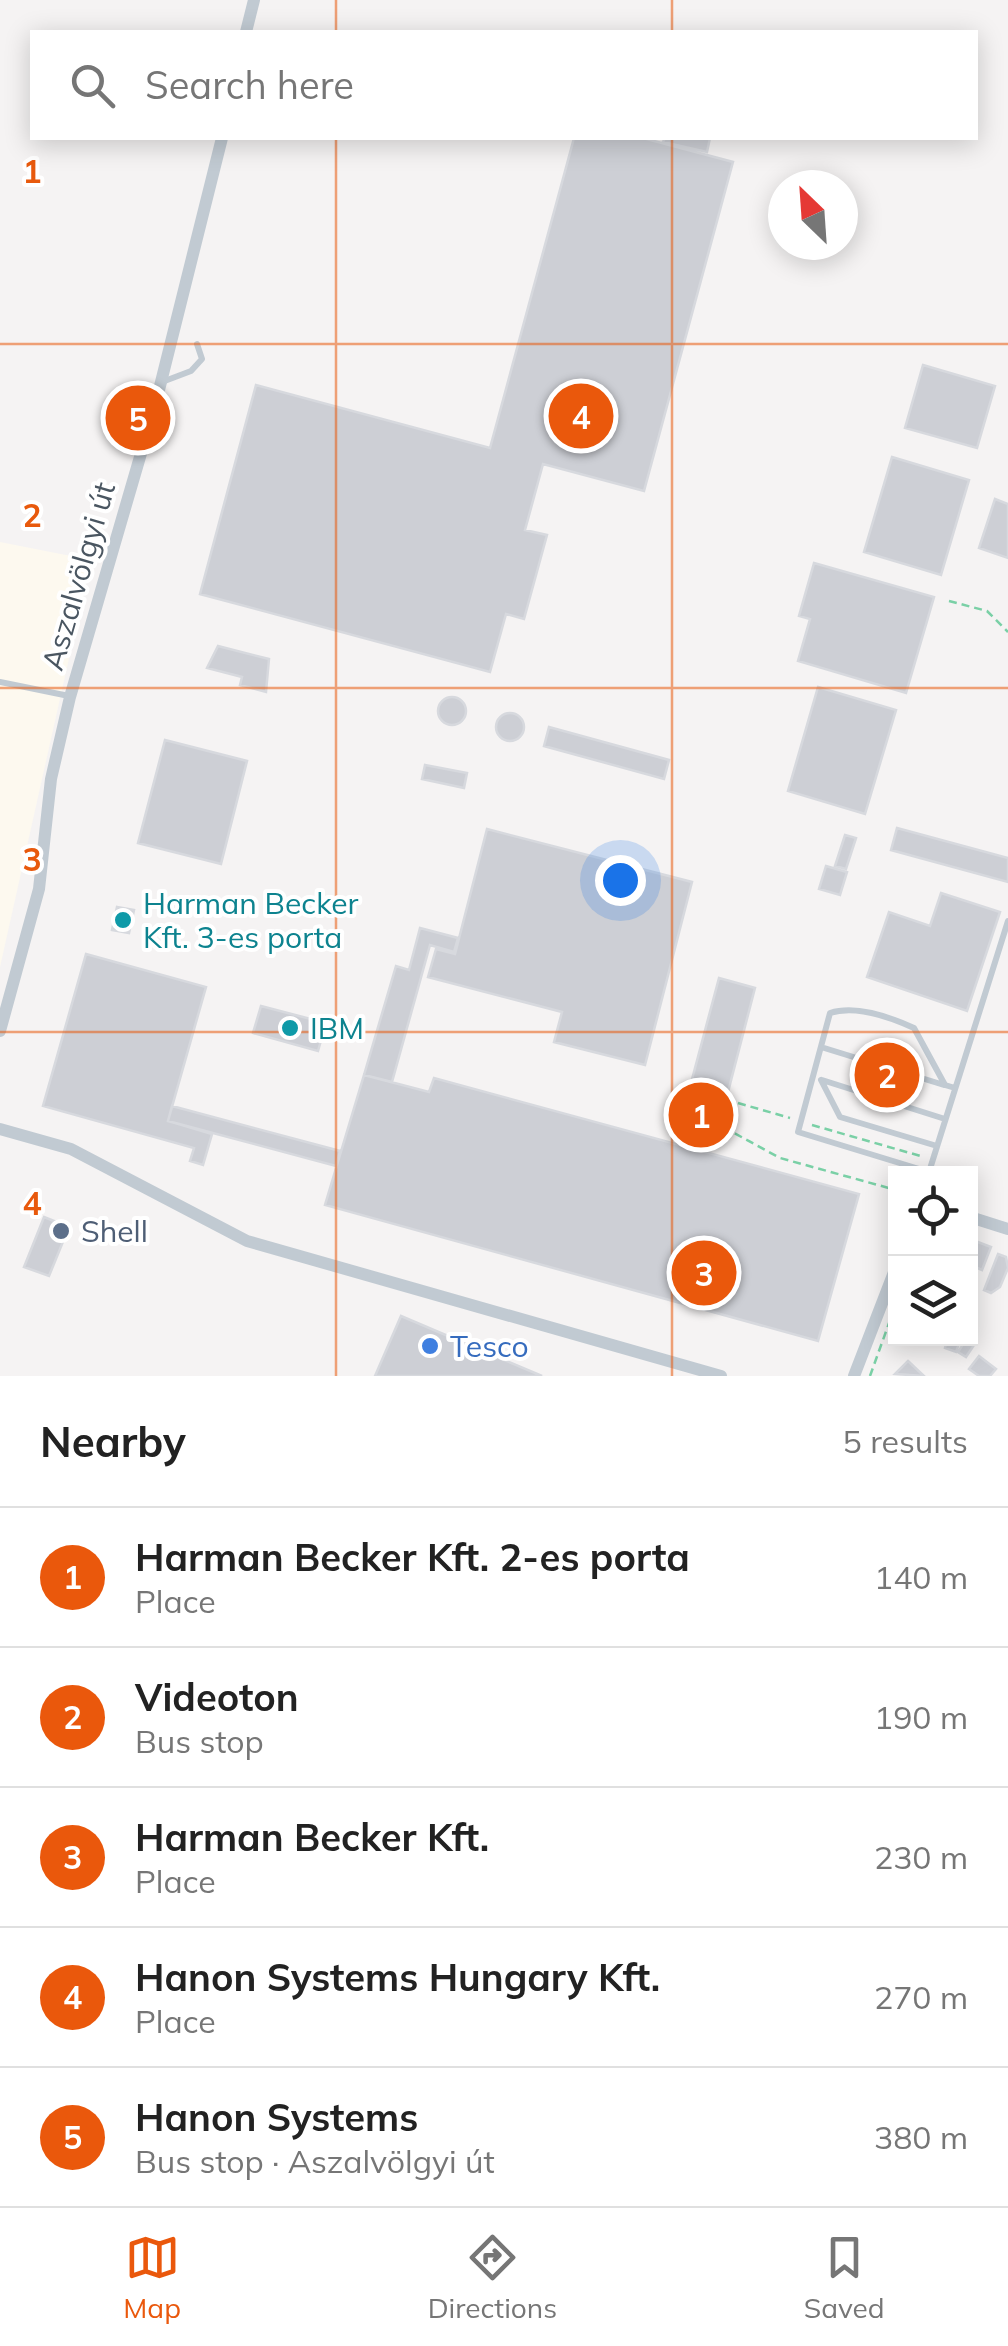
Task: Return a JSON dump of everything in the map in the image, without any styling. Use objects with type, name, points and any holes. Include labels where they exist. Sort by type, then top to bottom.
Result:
[{"type":"street","points":[[246,30],[254,0]]},
{"type":"street","name":"Aszalvölgyi út","points":[[0,1031],[40,889],[50,779],[70,696],[161,382],[222,140]]},
{"type":"street","points":[[0,1130],[72,1148],[247,1242],[721,1376]]},
{"type":"street","points":[[978,1220],[1008,1229]]},
{"type":"street","points":[[854,1376],[888,1289]]},
{"type":"lane","points":[[161,382],[191,371],[202,359],[197,344]]},
{"type":"lane","points":[[0,682],[70,696]]},
{"type":"lane","points":[[931,1166],[1008,921]]},
{"type":"lane","points":[[923,1166],[798,1132],[817,1079],[830,1013],[855,1010],[914,1028],[945,1085]]},
{"type":"lane","points":[[821,1047],[954,1088]]},
{"type":"lane","points":[[817,1079],[945,1119]]},
{"type":"lane","points":[[817,1079],[840,1117],[937,1146]]},
{"type":"path","points":[[949,601],[987,611],[1008,632]]},
{"type":"path","points":[[738,1104],[924,1166]]},
{"type":"path","points":[[712,1121],[780,1158],[888,1188]]},
{"type":"path","points":[[870,1376],[888,1326]]},
{"type":"shaded area","points":[[0,542],[91,560],[0,967]]},
{"type":"building","points":[[573,140],[650,140],[733,162],[644,491],[543,464],[525,530],[547,535],[524,619],[506,614],[490,672],[200,594],[256,385],[490,448]]},
{"type":"building","points":[[664,140],[710,140],[707,152]]},
{"type":"building","points":[[923,365],[995,386],[977,448],[905,428]]},
{"type":"building","points":[[892,457],[969,480],[941,575],[864,552]]},
{"type":"building","points":[[995,499],[1008,504],[1008,558],[979,548]]},
{"type":"building","points":[[814,563],[934,597],[906,693],[798,661],[810,619],[799,616]]},
{"type":"building","points":[[218,646],[269,659],[266,692],[240,685],[242,677],[207,668]]},
{"type":"building","points":[[818,687],[896,710],[865,814],[788,791]]},
{"type":"building","points":[[452,697],[462,701],[466,711],[462,721],[452,725],[442,721],[438,711],[442,701]]},
{"type":"building","points":[[510,713],[520,717],[524,727],[520,737],[510,741],[500,737],[496,727],[500,717]]},
{"type":"building","points":[[549,727],[669,760],[664,779],[544,746]]},
{"type":"building","points":[[165,740],[247,761],[221,864],[138,843]]},
{"type":"building","points":[[425,765],[467,773],[464,788],[422,779]]},
{"type":"building","points":[[897,828],[1008,858],[1008,882],[891,850]]},
{"type":"building","points":[[487,829],[692,882],[645,1065],[554,1042],[562,1012],[428,977],[436,949],[455,954]]},
{"type":"building","points":[[845,835],[856,838],[846,869],[835,866]]},
{"type":"building","points":[[826,866],[847,872],[840,895],[819,889]]},
{"type":"building","points":[[941,893],[1000,912],[967,1011],[867,977],[889,912],[930,926]]},
{"type":"building","name":"Harman Becker Kft. 3-es porta","points":[[117,907],[134,910],[129,933],[112,930]]},
{"type":"building","points":[[420,928],[458,938],[454,952],[430,945],[392,1082],[364,1075],[396,966],[409,970]]},
{"type":"building","points":[[86,954],[206,987],[168,1121],[212,1134],[203,1165],[190,1161],[194,1148],[43,1106]]},
{"type":"building","points":[[719,978],[755,988],[728,1092],[691,1083]]},
{"type":"building","name":"IBM","points":[[261,1006],[326,1023],[318,1051],[253,1033]]},
{"type":"building","points":[[364,1075],[429,1092],[434,1078],[859,1194],[818,1341],[325,1205]]},
{"type":"building","points":[[692,1102],[716,1109],[708,1135],[684,1127]]},
{"type":"building","points":[[172,1106],[340,1151],[336,1166],[168,1121]]},
{"type":"building","points":[[44,1217],[69,1227],[49,1276],[24,1267]]},
{"type":"building","points":[[978,1242],[991,1247],[982,1270],[978,1268]]},
{"type":"building","points":[[998,1254],[1006,1257],[1008,1268],[1000,1287],[991,1293],[984,1290]]},
{"type":"building","name":"Tesco","points":[[401,1316],[542,1376],[375,1376]]},
{"type":"building","points":[[962,1346],[973,1346],[966,1357],[958,1352]]},
{"type":"building","points":[[979,1356],[996,1369],[990,1376],[979,1376],[969,1369]]},
{"type":"building","points":[[908,1361],[924,1376],[895,1374]]},
{"type":"place","name":"Hanon Systems Hungary Kft.","points":[[581,416]]},
{"type":"place","name":"Hanon Systems","points":[[138,418]]},
{"type":"place","name":"Harman Becker Kft. 3-es porta","points":[[123,920]]},
{"type":"place","name":"IBM","points":[[290,1028]]},
{"type":"place","name":"Videoton","points":[[887,1075]]},
{"type":"place","name":"Harman Becker Kft. 2-es porta","points":[[701,1115]]},
{"type":"place","name":"Shell","points":[[61,1231]]},
{"type":"place","name":"Harman Becker Kft.","points":[[704,1273]]},
{"type":"place","name":"Tesco","points":[[430,1346]]}]
